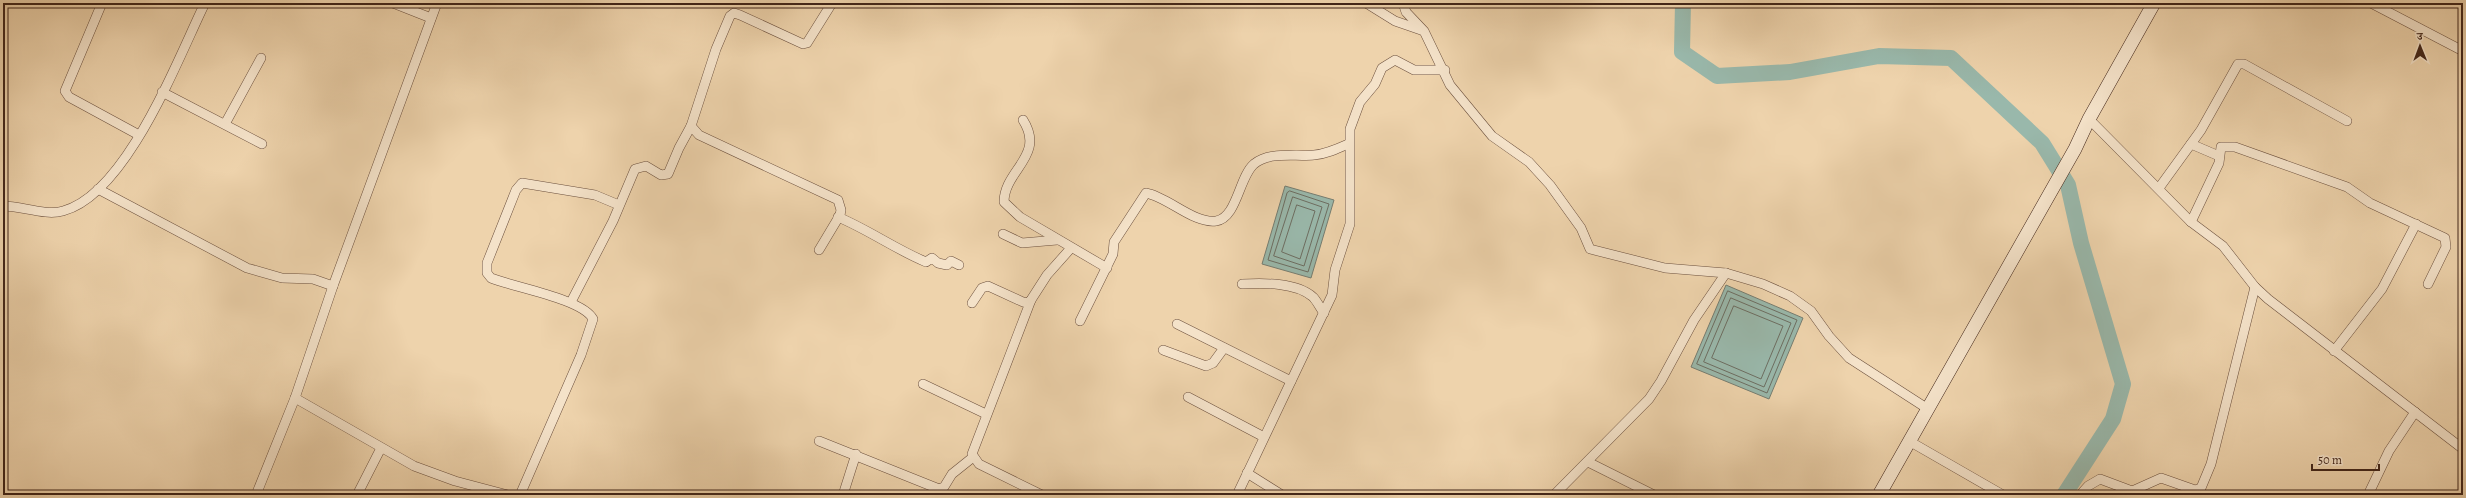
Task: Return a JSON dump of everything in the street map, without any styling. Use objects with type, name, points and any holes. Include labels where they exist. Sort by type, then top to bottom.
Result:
[{"type":"street","points":[[102,3],[65,91],[69,97],[139,135]]},
{"type":"street","points":[[3,206],[57,212],[73,207],[98,189],[116,170],[139,135],[162,92],[205,3]]},
{"type":"street","points":[[393,3],[431,18]]},
{"type":"street","points":[[256,495],[295,398],[333,286],[437,3]]},
{"type":"street","points":[[571,302],[619,205],[632,172],[637,167],[646,166],[661,175],[668,174],[679,148],[691,126],[716,49],[730,16],[734,13],[740,15],[803,44],[807,43],[832,3]]},
{"type":"street","points":[[1366,3],[1395,21],[1424,31]]},
{"type":"street","points":[[1403,3],[1406,12],[1424,31],[1445,70],[1450,85],[1492,136],[1528,162],[1550,185],[1581,228],[1590,249],[1665,268],[1726,273],[1763,284],[1790,296],[1811,311],[1829,336],[1850,358],[1928,409]]},
{"type":"street","points":[[1879,495],[2075,150],[2089,119],[2154,3]]},
{"type":"street","points":[[2371,3],[2463,51]]},
{"type":"street","points":[[225,124],[261,58]]},
{"type":"street","points":[[1237,495],[1332,295],[1335,270],[1350,224],[1348,144],[1350,129],[1360,102],[1375,84],[1382,68],[1395,60],[1414,70],[1445,70]]},
{"type":"street","points":[[2159,188],[2191,144],[2219,99],[2236,65],[2241,63],[2347,121]]},
{"type":"street","points":[[162,92],[262,144]]},
{"type":"street","points":[[2089,119],[2191,222],[2223,246],[2255,287],[2334,351],[2463,449]]},
{"type":"street","points":[[1023,120],[1031,132],[1032,138],[1030,146],[1009,186],[1004,202],[1020,216],[1057,240],[1106,268]]},
{"type":"street","points":[[691,126],[699,135],[838,200],[841,210],[819,250]]},
{"type":"street","points":[[1080,321],[1114,254],[1114,242],[1146,193],[1154,194],[1192,215],[1208,221],[1216,221],[1224,218],[1229,213],[1246,174],[1254,164],[1275,156],[1330,152],[1348,144]]},
{"type":"street","points":[[2191,144],[2219,156]]},
{"type":"street","points":[[2191,222],[2219,163],[2221,147],[2235,146],[2347,187],[2370,203],[2445,238],[2447,242],[2428,284]]},
{"type":"street","points":[[520,495],[592,325],[591,315],[571,302],[498,280],[487,273],[487,263],[516,190],[522,182],[595,195],[619,205]]},
{"type":"street","points":[[98,189],[251,270],[282,278],[313,279],[333,286]]},
{"type":"street","points":[[838,217],[860,226],[899,250],[926,262],[932,258],[942,264],[947,265],[951,261],[959,265]]},
{"type":"street","points":[[2334,351],[2382,289],[2416,224]]},
{"type":"street","points":[[1003,234],[1015,241],[1027,244],[1057,240]]},
{"type":"street","points":[[819,441],[856,454],[939,489],[944,487],[952,474],[972,458],[973,449],[986,414],[1031,300],[1047,275],[1071,248]]},
{"type":"street","points":[[1554,495],[1588,462],[1655,390],[1694,320],[1726,273]]},
{"type":"street","points":[[1242,284],[1260,283],[1297,289],[1314,298],[1324,313]]},
{"type":"street","points":[[972,303],[982,288],[988,286],[1023,302],[1031,300]]},
{"type":"street","points":[[2080,495],[2088,486],[2100,479],[2132,491],[2161,478],[2195,490],[2201,488],[2211,464],[2255,287]]},
{"type":"street","points":[[1177,324],[1291,381]]},
{"type":"street","points":[[1163,350],[1206,366],[1213,364],[1224,348]]},
{"type":"street","points":[[923,384],[986,414]]},
{"type":"street","points":[[1188,397],[1264,437]]},
{"type":"street","points":[[295,398],[381,448],[430,473],[508,495]]},
{"type":"street","points":[[2368,495],[2389,451],[2415,412]]},
{"type":"street","points":[[1909,441],[2003,495]]},
{"type":"street","points":[[357,495],[381,448]]},
{"type":"street","points":[[842,495],[856,454]]},
{"type":"street","points":[[972,458],[993,472],[1042,495]]},
{"type":"street","points":[[1588,462],[1654,495]]},
{"type":"street","points":[[1247,473],[1282,495]]},
{"type":"water","points":[[1285,186],[1334,200],[1311,278],[1262,264]]},
{"type":"water","points":[[1726,285],[1803,318],[1769,399],[1691,367]]},
{"type":"waterway","points":[[1683,3],[1682,52],[1717,76],[1790,72],[1879,56],[1951,58],[2042,143],[2068,185],[2081,243],[2123,384],[2113,419],[2064,495]]}]
